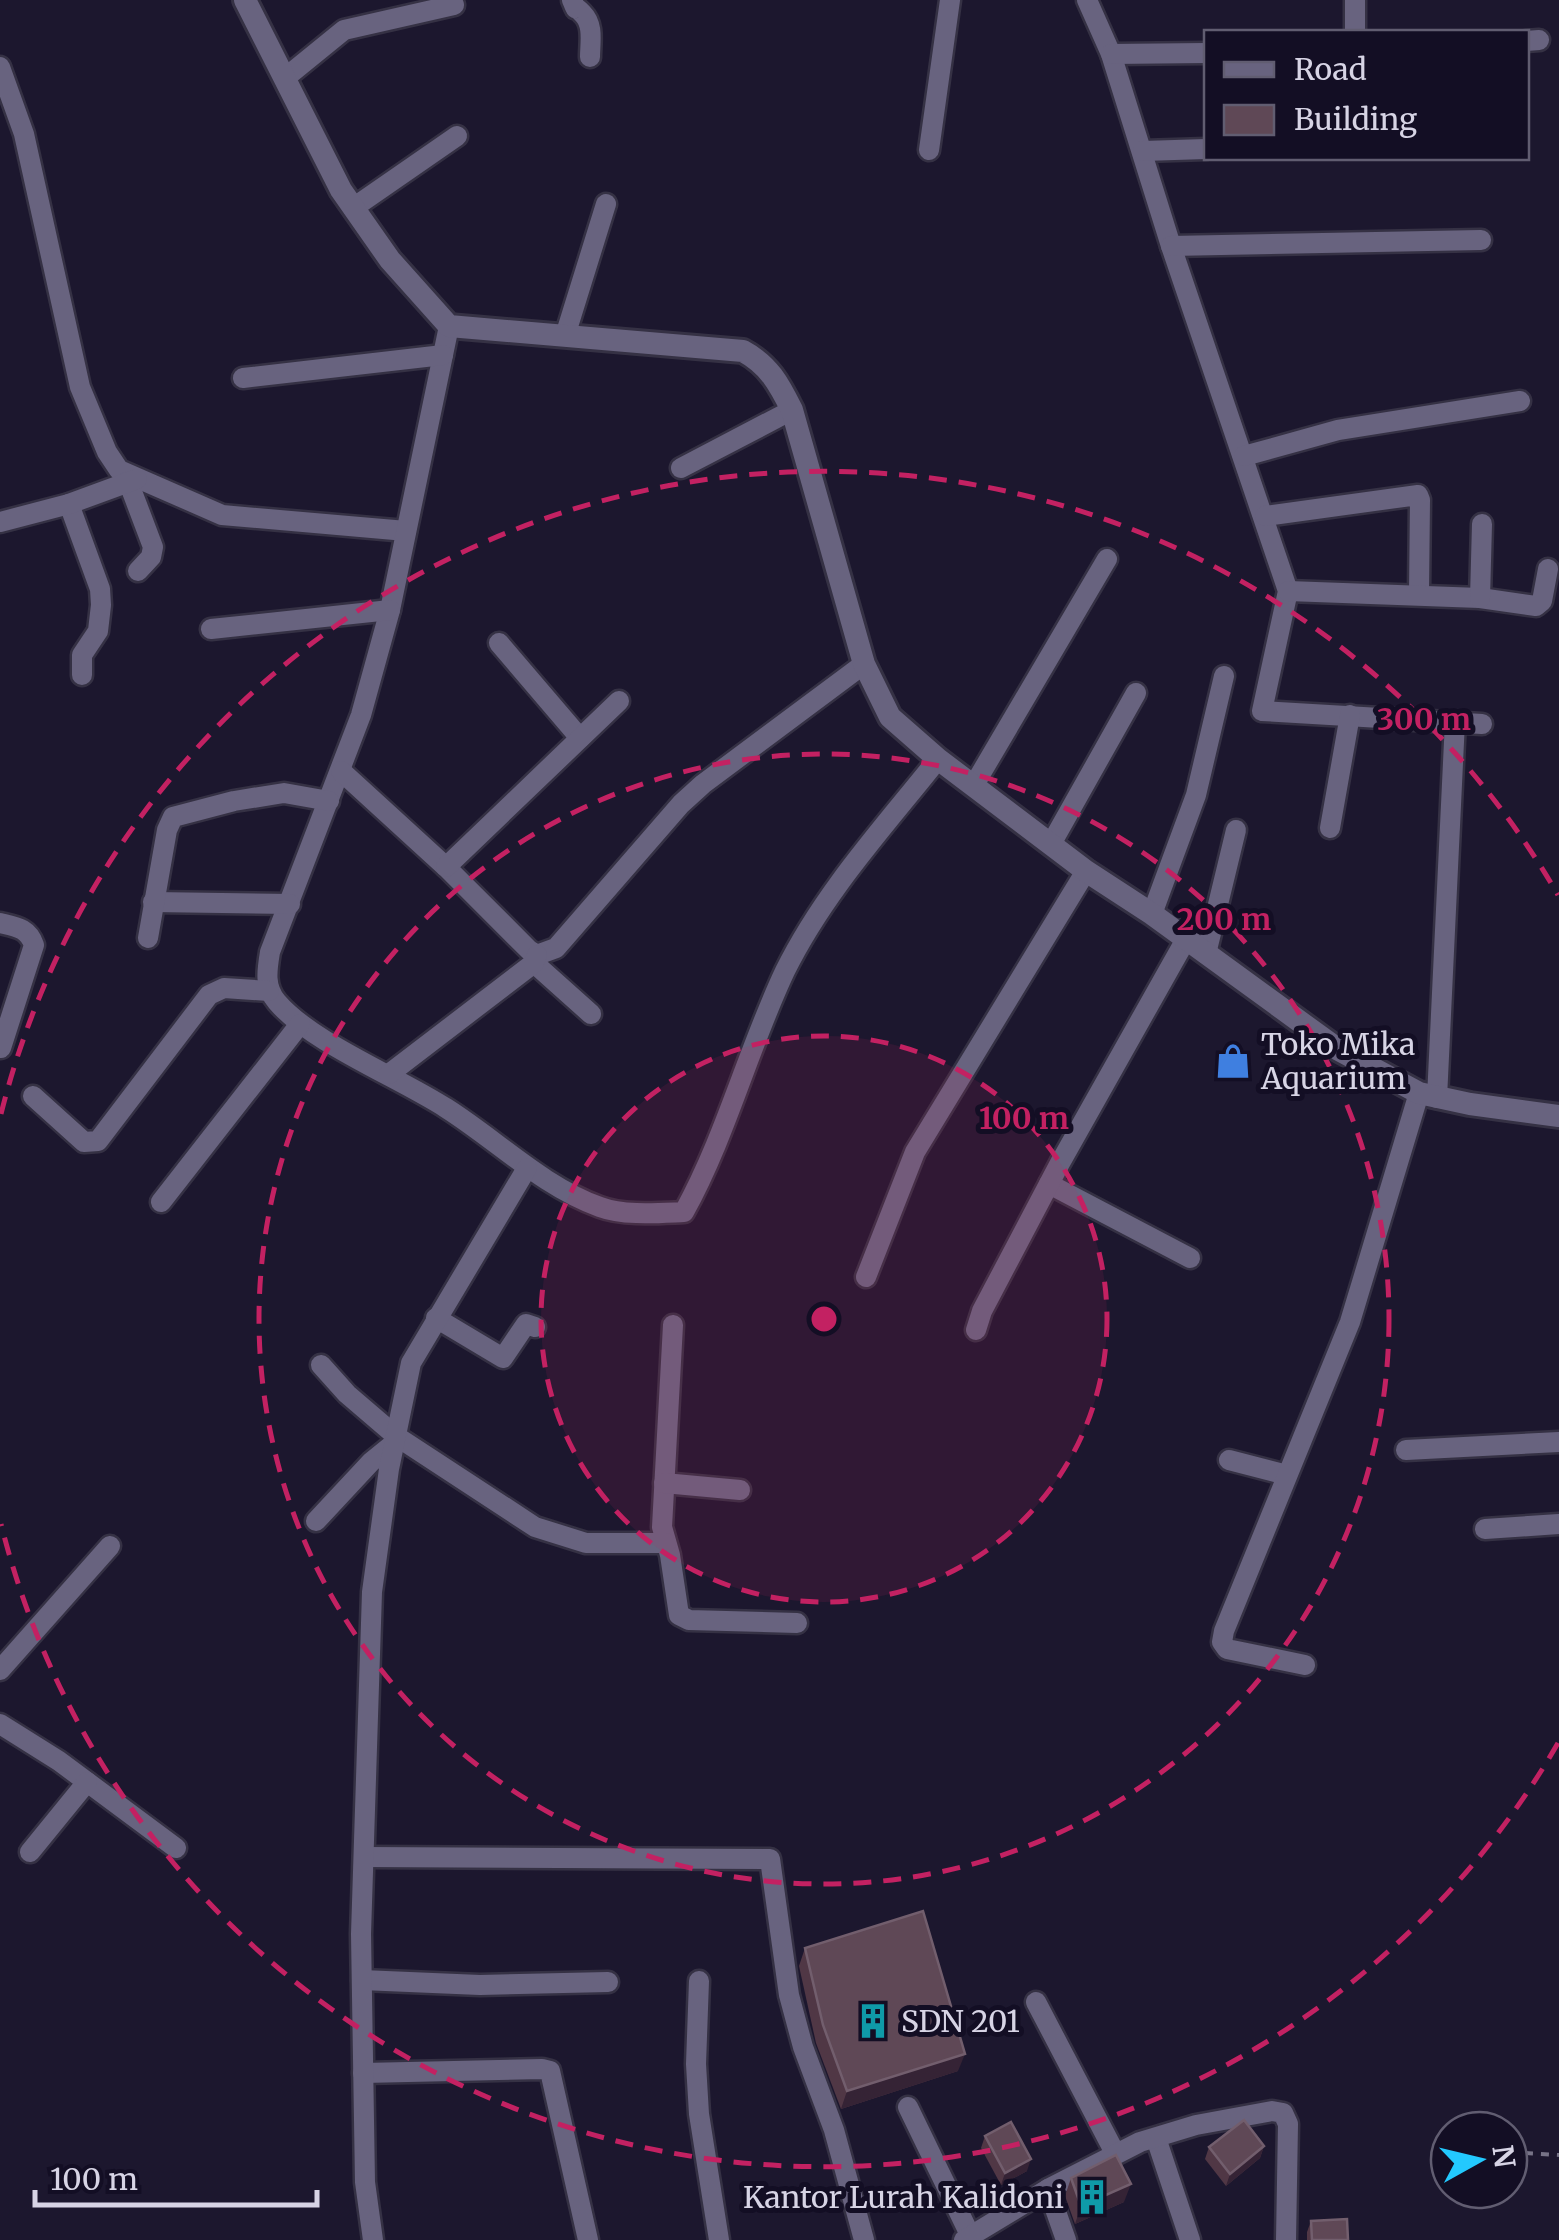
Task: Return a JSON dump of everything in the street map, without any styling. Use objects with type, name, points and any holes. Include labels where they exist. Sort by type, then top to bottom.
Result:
[{"type":"street","points":[[245,0],[320,152],[353,208],[390,260],[449,326],[743,350],[762,362],[792,410],[864,664],[890,717],[938,759],[1086,871],[1152,914],[1339,1050],[1428,1096],[1559,1116]]},
{"type":"street","points":[[572,0],[590,27],[590,57]]},
{"type":"street","points":[[929,150],[950,0]]},
{"type":"street","points":[[1087,0],[1111,54],[1171,246],[1288,590],[1262,711],[1482,724]]},
{"type":"street","points":[[1354,30],[1355,0]]},
{"type":"street","points":[[285,78],[344,30],[454,5]]},
{"type":"street","points":[[1111,54],[1204,53]]},
{"type":"street","points":[[0,67],[6,107],[24,134],[80,386],[107,452],[119,470],[133,480],[222,516],[406,532]]},
{"type":"street","points":[[353,208],[457,136]]},
{"type":"street","points":[[1142,151],[1204,150]]},
{"type":"street","points":[[564,336],[606,204]]},
{"type":"street","points":[[1171,246],[1481,240]]},
{"type":"street","points":[[449,326],[390,610],[361,715],[270,952],[266,971],[269,992],[300,1024],[448,1109],[528,1168],[582,1200],[607,1210],[684,1212],[785,971],[832,892],[938,759]]},
{"type":"street","points":[[243,378],[444,355]]},
{"type":"street","points":[[1244,456],[1338,430],[1520,401]]},
{"type":"street","points":[[680,468],[792,410]]},
{"type":"street","points":[[0,522],[69,504],[133,480]]},
{"type":"street","points":[[133,480],[152,547],[151,557],[138,571]]},
{"type":"street","points":[[1265,516],[1418,495],[1418,594]]},
{"type":"street","points":[[69,504],[100,589],[98,630],[82,655],[82,675]]},
{"type":"street","points":[[1480,598],[1482,524]]},
{"type":"street","points":[[974,785],[1108,560]]},
{"type":"street","points":[[1288,590],[1418,594],[1539,604],[1548,569]]},
{"type":"street","points":[[211,629],[390,610]]},
{"type":"street","points":[[500,643],[580,738]]},
{"type":"street","points":[[389,1074],[536,959],[556,948],[681,804],[724,766],[864,664]]},
{"type":"street","points":[[1152,914],[1196,795],[1224,676]]},
{"type":"street","points":[[1051,844],[1136,693]]},
{"type":"street","points":[[446,867],[619,701]]},
{"type":"street","points":[[1330,828],[1350,716]]},
{"type":"street","points":[[1305,1665],[1226,1650],[1222,1642],[1350,1322],[1428,1096],[1455,721]]},
{"type":"street","points":[[341,771],[446,867],[591,1014]]},
{"type":"street","points":[[148,938],[152,902],[173,817],[217,804],[284,793],[329,801]]},
{"type":"street","points":[[976,1330],[1049,1184],[1196,948],[1236,830]]},
{"type":"street","points":[[866,1276],[915,1152],[1086,871]]},
{"type":"street","points":[[152,902],[290,904]]},
{"type":"street","points":[[0,923],[22,928],[30,934],[34,946],[0,1048]]},
{"type":"street","points":[[33,1096],[84,1142],[98,1141],[208,995],[224,988],[269,992]]},
{"type":"street","points":[[161,1202],[300,1024]]},
{"type":"street","points":[[373,2240],[365,2182],[362,1980],[372,1592],[394,1440],[411,1363],[528,1168]]},
{"type":"street","points":[[1049,1184],[1190,1258]]},
{"type":"street","points":[[436,1318],[503,1358],[526,1324],[534,1327]]},
{"type":"street","points":[[674,1324],[662,1527],[679,1616],[689,1620],[797,1623]]},
{"type":"street","points":[[321,1365],[394,1440],[534,1526],[586,1543],[666,1543]]},
{"type":"street","points":[[316,1521],[394,1440]]},
{"type":"street","points":[[1406,1450],[1559,1442]]},
{"type":"street","points":[[1229,1460],[1287,1475]]},
{"type":"street","points":[[664,1483],[740,1490]]},
{"type":"street","points":[[1485,1530],[1559,1524]]},
{"type":"street","points":[[0,1670],[110,1546]]},
{"type":"street","points":[[0,1724],[176,1848]]},
{"type":"street","points":[[30,1852],[86,1782]]},
{"type":"street","points":[[364,1857],[770,1859],[774,1867],[776,1920],[803,2047],[834,2130],[864,2240]]},
{"type":"street","points":[[362,1980],[480,1985],[608,1982]]},
{"type":"street","points":[[700,1981],[698,2114],[719,2240]]},
{"type":"street","points":[[1036,2002],[1115,2153]]},
{"type":"street","points":[[363,2073],[542,2069],[550,2072],[588,2240]]},
{"type":"street","points":[[908,2107],[967,2238],[1115,2153],[1196,2125],[1272,2111],[1283,2113],[1288,2124],[1286,2240]]},
{"type":"street","points":[[1156,2138],[1190,2240]]},
{"type":"street","points":[[1048,2189],[1066,2240]]},
{"type":"path","points":[[1529,2153],[1559,2155]]},
{"type":"building","name":"SDN 201","points":[[923,1911],[965,2054],[847,2091],[823,2025],[805,1948]]},
{"type":"building","points":[[1244,2120],[1264,2146],[1230,2174],[1209,2147]]},
{"type":"building","points":[[1011,2122],[1031,2159],[1005,2173],[985,2136]]},
{"type":"building","points":[[1116,2155],[1131,2184],[1081,2206],[1071,2178]]},
{"type":"building","points":[[1347,2219],[1348,2240],[1312,2240],[1311,2221]]},
{"type":"place","name":"Toko Mika Aquarium","points":[[1233,1061]]},
{"type":"place","name":"SDN 201","points":[[873,2021]]},
{"type":"place","name":"Kantor Lurah Kalidoni","points":[[1092,2197]]}]
